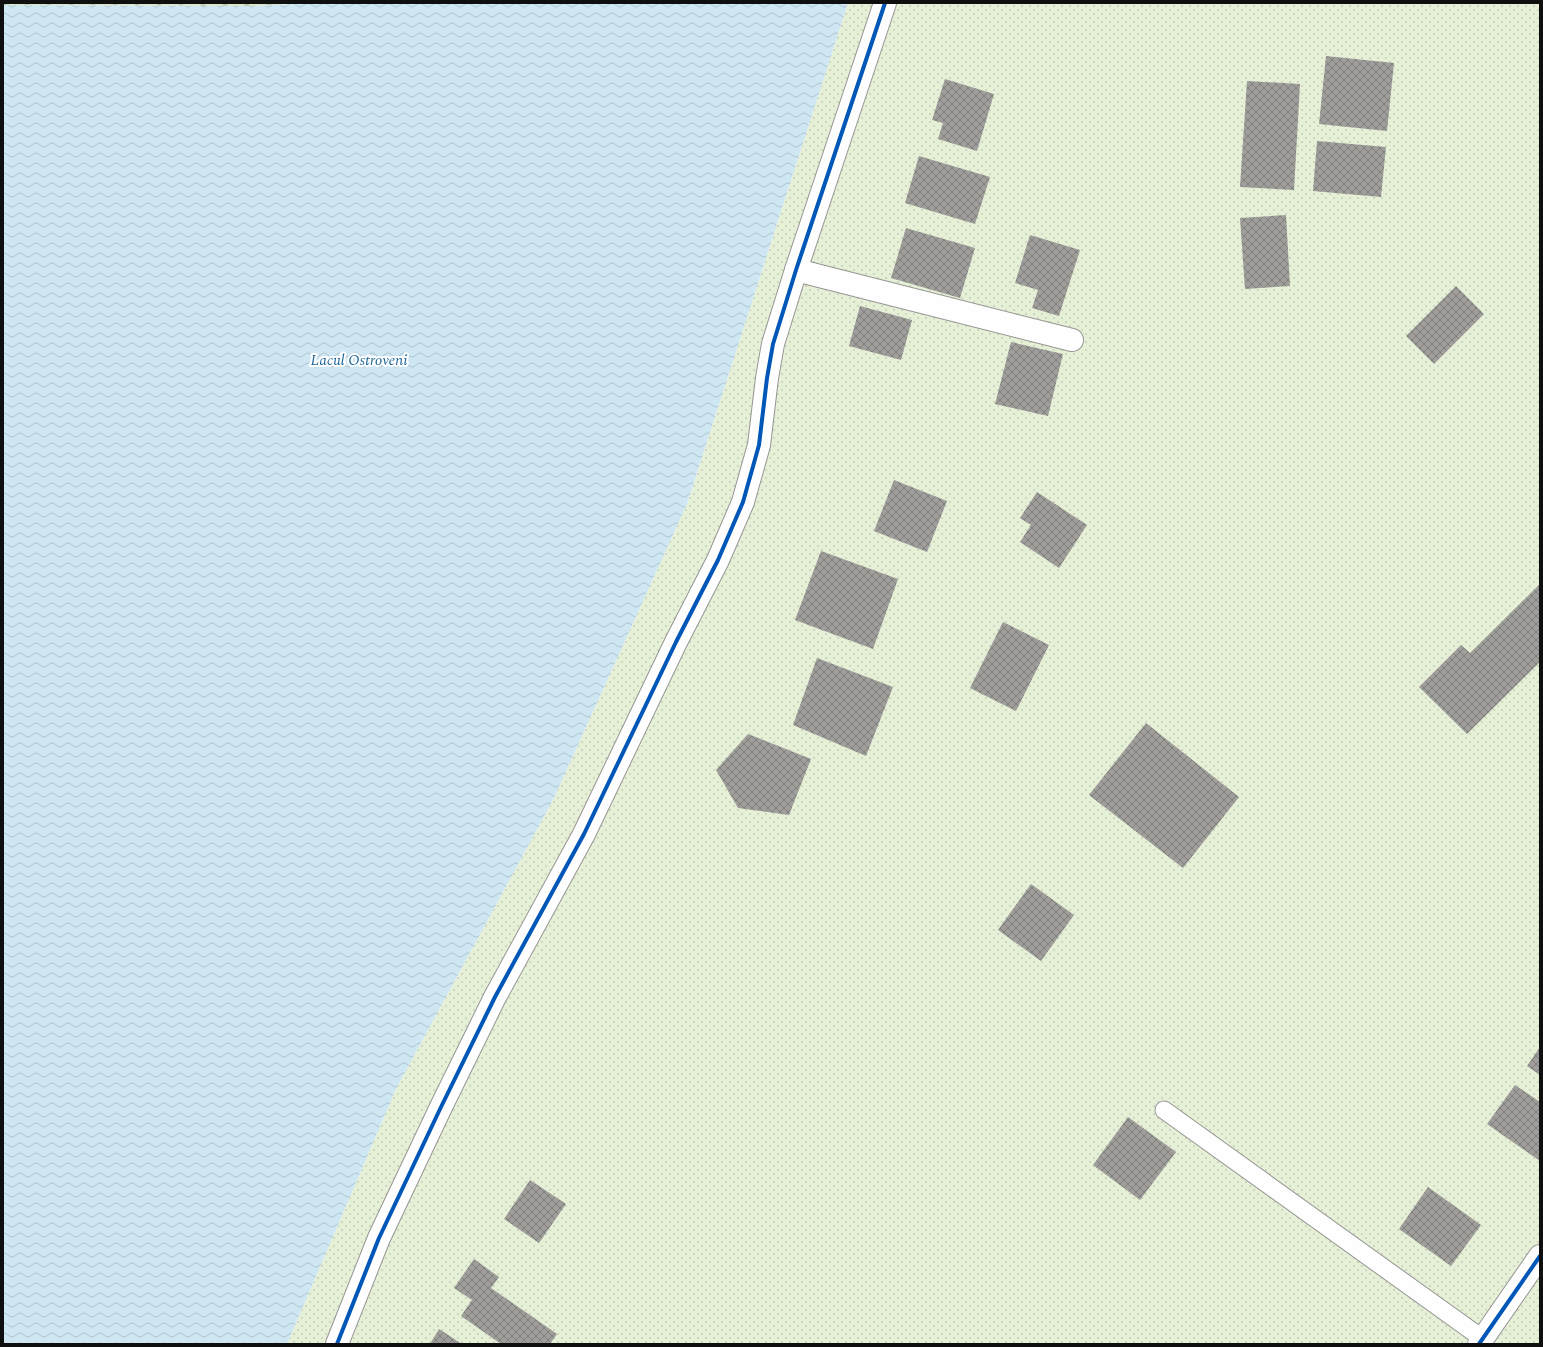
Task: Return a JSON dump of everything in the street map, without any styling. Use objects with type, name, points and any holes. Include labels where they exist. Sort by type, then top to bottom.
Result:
[{"type":"street","points":[[337,1344],[379,1238],[441,1107],[495,997],[584,834],[673,649],[718,560],[743,502],[759,445],[767,378],[773,344],[796,270],[885,3]]},
{"type":"street","points":[[796,270],[1072,340]]},
{"type":"street","points":[[1481,1342],[1540,1256]]},
{"type":"lane","points":[[1164,1110],[1481,1342]]},
{"type":"green space","points":[[3,3],[314,3],[254,6],[3,5]]},
{"type":"green space","points":[[848,3],[1540,3],[1540,1344],[287,1344],[396,1089],[553,800],[687,504]]},
{"type":"water","name":"Lacul Ostroveni","points":[[314,3],[848,3],[687,504],[553,800],[396,1089],[287,1344],[3,1344],[3,5],[254,6]]},
{"type":"building","points":[[1326,56],[1394,63],[1387,131],[1319,124]]},
{"type":"building","points":[[945,79],[994,94],[977,151],[938,139],[943,123],[932,120]]},
{"type":"building","points":[[1247,81],[1300,84],[1294,190],[1240,187]]},
{"type":"building","points":[[1317,141],[1386,147],[1381,197],[1313,191]]},
{"type":"building","points":[[919,156],[990,177],[975,224],[905,203]]},
{"type":"building","points":[[1286,215],[1290,286],[1245,289],[1240,218]]},
{"type":"building","points":[[906,228],[975,248],[960,298],[891,278]]},
{"type":"building","points":[[1030,235],[1080,250],[1059,316],[1032,308],[1038,290],[1015,283]]},
{"type":"building","points":[[1456,286],[1484,314],[1434,364],[1406,336]]},
{"type":"building","points":[[860,306],[912,320],[901,360],[849,346]]},
{"type":"building","points":[[1011,342],[1063,354],[1048,416],[995,404]]},
{"type":"building","points":[[894,480],[947,501],[927,552],[874,531]]},
{"type":"building","points":[[1037,492],[1087,525],[1059,568],[1020,542],[1031,525],[1020,518]]},
{"type":"building","points":[[821,551],[898,579],[873,649],[795,620]]},
{"type":"building","points":[[1540,584],[1540,662],[1467,734],[1419,687],[1461,645],[1470,653]]},
{"type":"building","points":[[1003,622],[1049,645],[1016,711],[970,688]]},
{"type":"building","points":[[817,658],[893,687],[866,756],[793,725]]},
{"type":"building","points":[[1146,723],[1239,797],[1183,868],[1089,795]]},
{"type":"building","points":[[748,734],[811,759],[789,815],[738,808],[716,770]]},
{"type":"building","points":[[1031,884],[1074,915],[1041,961],[998,930]]},
{"type":"building","points":[[1540,1047],[1540,1075],[1527,1066]]},
{"type":"building","points":[[1515,1085],[1540,1102],[1540,1161],[1487,1124]]},
{"type":"building","points":[[1128,1117],[1176,1152],[1140,1200],[1093,1165]]},
{"type":"building","points":[[530,1180],[566,1204],[539,1243],[504,1219]]},
{"type":"building","points":[[1428,1187],[1481,1225],[1451,1266],[1399,1229]]},
{"type":"building","points":[[474,1259],[499,1277],[491,1288],[557,1334],[550,1344],[501,1344],[461,1316],[472,1300],[454,1288]]},
{"type":"building","points":[[439,1329],[462,1344],[430,1344]]},
{"type":"cycle path","points":[[337,1344],[379,1238],[441,1107],[495,997],[584,834],[676,642],[718,560],[743,502],[759,445],[767,378],[773,344],[796,270],[885,3]]},
{"type":"cycle path","points":[[1479,1344],[1540,1256]]}]
